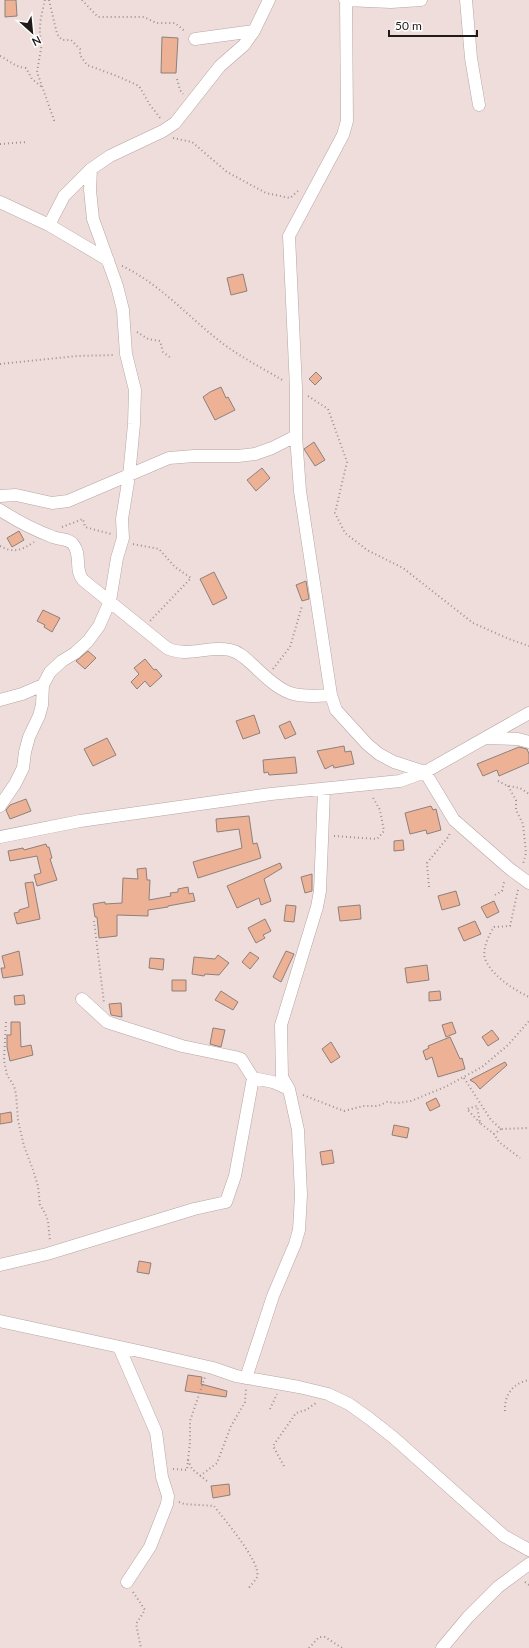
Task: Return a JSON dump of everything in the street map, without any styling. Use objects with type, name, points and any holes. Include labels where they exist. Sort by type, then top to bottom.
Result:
[{"type":"street","points":[[48,225],[64,196],[90,169],[110,156],[165,130],[182,116],[220,66],[244,45],[254,31],[269,0]]},
{"type":"street","points":[[421,0],[390,2],[346,0],[347,121],[342,135],[289,236],[292,264],[296,436],[300,491],[331,696],[336,710],[367,744],[379,754],[394,762],[425,772],[450,816],[458,825],[525,880]]},
{"type":"street","points":[[466,0],[471,58],[479,105]]},
{"type":"street","points":[[194,39],[254,31]]},
{"type":"street","points":[[0,806],[15,784],[23,768],[29,737],[40,716],[42,705],[42,685],[50,672],[62,661],[75,653],[88,641],[100,626],[110,601],[117,558],[123,538],[122,519],[129,476],[135,402],[134,390],[126,354],[123,310],[117,286],[93,219],[90,190],[90,169]]},
{"type":"street","points":[[0,202],[48,225],[108,260]]},
{"type":"street","points":[[0,496],[16,495],[52,503],[68,502],[170,458],[180,456],[238,456],[255,454],[272,448],[296,436]]},
{"type":"street","points":[[0,510],[28,527],[53,538],[69,540],[75,546],[79,575],[167,648],[175,652],[184,653],[230,650],[240,654],[266,678],[292,694],[305,697],[331,696]]},
{"type":"street","points":[[0,700],[22,694],[42,685]]},
{"type":"street","points":[[0,837],[80,821],[271,794],[324,790],[400,781],[425,772],[529,713]]},
{"type":"street","points":[[485,738],[518,739],[529,742]]},
{"type":"street","points":[[246,1378],[273,1296],[295,1244],[299,1230],[302,1200],[298,1130],[289,1089],[284,1082],[281,1072],[281,1024],[317,907],[320,891],[324,790]]},
{"type":"street","points":[[0,1265],[47,1254],[194,1209],[226,1202],[236,1172],[253,1078],[241,1059],[235,1056],[182,1046],[107,1022],[82,999]]},
{"type":"street","points":[[253,1078],[273,1082],[289,1089]]},
{"type":"street","points":[[0,1321],[212,1368],[236,1376],[299,1386],[328,1394],[349,1404],[376,1424],[394,1438],[504,1536],[529,1550]]},
{"type":"street","points":[[119,1347],[156,1432],[160,1468],[168,1496],[167,1504],[150,1547],[128,1582]]},
{"type":"street","points":[[445,1647],[468,1618],[498,1587],[529,1564]]},
{"type":"path","points":[[45,0],[40,39],[42,43],[37,72],[55,123]]},
{"type":"path","points":[[49,0],[57,34],[62,40],[72,40],[80,49],[80,55],[87,65],[139,86],[165,130],[173,138],[192,142],[227,172],[266,193],[290,198],[301,189]]},
{"type":"path","points":[[82,0],[98,17],[144,17],[156,23],[175,23],[194,39]]},
{"type":"path","points":[[0,56],[10,61],[16,67],[26,68],[32,79],[43,88]]},
{"type":"path","points":[[0,144],[27,142]]},
{"type":"path","points":[[108,260],[136,272],[170,298],[229,348],[328,409],[347,462],[335,513],[345,534],[367,550],[403,568],[473,624],[529,646]]},
{"type":"path","points":[[135,331],[148,339],[160,341],[163,352],[171,358]]},
{"type":"path","points":[[0,364],[77,356],[126,354]]},
{"type":"path","points":[[0,546],[10,551],[26,547],[46,534],[83,519],[85,527],[123,538],[134,545],[159,549],[175,567],[191,578],[143,628]]},
{"type":"path","points":[[266,678],[290,647],[302,606]]},
{"type":"path","points":[[498,781],[508,786],[520,788],[529,794]]},
{"type":"path","points":[[323,835],[377,839],[382,834],[384,831],[380,810],[366,785]]},
{"type":"path","points":[[508,786],[516,800],[516,810],[523,824],[526,843],[526,853],[523,862],[525,880],[510,926],[494,927],[486,945],[485,958],[493,971],[509,985],[529,997]]},
{"type":"path","points":[[429,887],[427,863],[449,836],[450,816]]},
{"type":"path","points":[[495,895],[502,891],[504,883],[511,875],[510,869]]},
{"type":"path","points":[[94,921],[107,1022]]},
{"type":"path","points":[[289,1089],[325,1105],[344,1111],[363,1106],[378,1106],[387,1102],[398,1103],[411,1101],[431,1094],[464,1078],[482,1067],[508,1046],[529,1021]]},
{"type":"path","points":[[6,1022],[4,1060],[7,1075],[14,1086],[16,1094],[18,1120],[24,1146],[34,1170],[38,1186],[40,1205],[48,1221],[50,1244],[47,1254]]},
{"type":"path","points":[[464,1078],[491,1120],[501,1129]]},
{"type":"path","points":[[480,1123],[477,1106],[467,1109],[480,1123],[494,1134],[499,1142],[520,1158]]},
{"type":"path","points":[[494,1134],[501,1129],[529,1128]]},
{"type":"path","points":[[160,1468],[187,1470],[190,1421],[205,1378],[212,1368]]},
{"type":"path","points":[[200,1476],[217,1463],[231,1426],[245,1402],[246,1378]]},
{"type":"path","points":[[505,1411],[507,1394],[518,1384],[529,1380]]},
{"type":"path","points":[[270,1409],[278,1392],[276,1383]]},
{"type":"path","points":[[284,1466],[273,1446],[296,1413],[306,1410],[328,1394]]},
{"type":"path","points":[[188,1460],[192,1469],[207,1481]]},
{"type":"path","points":[[168,1496],[184,1504],[214,1506],[251,1555],[257,1569],[257,1576],[248,1589]]},
{"type":"path","points":[[128,1582],[145,1610],[136,1624],[141,1648]]},
{"type":"path","points":[[308,1648],[319,1637],[325,1637],[342,1648]]},
{"type":"building","points":[[5,0],[16,0],[17,16],[5,17]]},
{"type":"building","points":[[162,37],[178,38],[176,73],[161,73]]},
{"type":"building","points":[[243,274],[247,291],[231,295],[227,278]]},
{"type":"building","points":[[316,372],[322,378],[315,385],[309,379]]},
{"type":"building","points":[[221,387],[226,398],[228,397],[235,410],[215,420],[203,397]]},
{"type":"building","points":[[314,442],[325,460],[315,466],[304,449]]},
{"type":"building","points":[[262,468],[270,478],[256,491],[247,480]]},
{"type":"building","points":[[19,531],[24,540],[12,547],[7,538]]},
{"type":"building","points":[[214,572],[227,598],[213,605],[200,579]]},
{"type":"building","points":[[306,581],[309,599],[302,601],[296,585]]},
{"type":"building","points":[[43,610],[60,618],[52,632],[44,627],[45,625],[37,621]]},
{"type":"building","points":[[88,651],[96,658],[85,669],[76,661]]},
{"type":"building","points":[[145,659],[154,670],[156,669],[162,676],[150,687],[145,681],[137,689],[131,682],[139,674],[134,668]]},
{"type":"building","points":[[254,715],[260,733],[243,739],[236,721]]},
{"type":"building","points":[[290,721],[296,734],[285,739],[279,726]]},
{"type":"building","points":[[107,738],[116,755],[93,766],[84,749]]},
{"type":"building","points":[[344,746],[345,752],[351,751],[354,764],[334,768],[333,765],[325,769],[317,751]]},
{"type":"building","points":[[519,747],[527,749],[529,754],[529,763],[499,776],[497,770],[483,776],[477,764]]},
{"type":"building","points":[[295,757],[297,773],[269,775],[268,772],[264,773],[263,760]]},
{"type":"building","points":[[26,799],[31,811],[10,819],[6,810],[10,805]]},
{"type":"building","points":[[431,806],[433,810],[436,809],[441,830],[427,834],[426,830],[410,834],[405,813]]},
{"type":"building","points":[[249,816],[253,844],[257,843],[261,858],[198,878],[193,862],[242,848],[239,829],[217,832],[216,819]]},
{"type":"building","points":[[403,840],[404,850],[394,851],[394,841]]},
{"type":"building","points":[[46,844],[47,847],[49,847],[52,858],[50,859],[57,880],[37,886],[34,875],[41,873],[37,856],[10,861],[8,851],[23,848],[24,850]]},
{"type":"building","points":[[280,863],[282,868],[264,879],[271,901],[261,905],[259,898],[237,908],[227,886]]},
{"type":"building","points":[[146,868],[147,880],[150,880],[149,900],[171,896],[170,893],[178,892],[178,889],[188,887],[189,894],[193,893],[195,901],[148,910],[148,916],[117,915],[117,936],[99,938],[97,917],[95,917],[93,904],[105,902],[105,904],[122,903],[123,878],[138,879],[137,869]]},
{"type":"building","points":[[312,874],[312,891],[305,893],[301,877]]},
{"type":"building","points":[[33,882],[40,919],[17,924],[14,913],[29,907],[25,883]]},
{"type":"building","points":[[456,891],[460,905],[442,910],[438,896]]},
{"type":"building","points":[[494,901],[499,912],[487,918],[481,907]]},
{"type":"building","points":[[286,905],[296,906],[294,922],[284,921]]},
{"type":"building","points":[[360,905],[361,919],[340,921],[338,907]]},
{"type":"building","points":[[265,919],[271,931],[263,935],[265,938],[256,943],[248,928]]},
{"type":"building","points":[[475,921],[481,934],[464,941],[458,928]]},
{"type":"building","points":[[19,951],[23,975],[3,978],[1,968],[5,968],[2,956]]},
{"type":"building","points":[[286,951],[294,954],[281,982],[273,977]]},
{"type":"building","points":[[250,952],[259,958],[250,969],[242,962]]},
{"type":"building","points":[[218,955],[229,963],[219,975],[205,974],[204,976],[192,974],[194,957],[215,959]]},
{"type":"building","points":[[150,958],[164,959],[163,970],[149,968]]},
{"type":"building","points":[[427,965],[429,980],[407,983],[405,968]]},
{"type":"building","points":[[172,980],[186,980],[186,991],[172,991]]},
{"type":"building","points":[[221,991],[238,1002],[233,1010],[215,1000]]},
{"type":"building","points":[[440,991],[441,1000],[429,1001],[429,992]]},
{"type":"building","points":[[24,995],[25,1004],[15,1005],[14,996]]},
{"type":"building","points":[[121,1003],[122,1017],[111,1015],[109,1004]]},
{"type":"building","points":[[11,1022],[20,1022],[21,1047],[31,1045],[33,1055],[10,1061],[7,1047],[7,1035],[11,1035]]},
{"type":"building","points":[[452,1022],[456,1033],[446,1037],[442,1025]]},
{"type":"building","points":[[213,1028],[225,1030],[221,1047],[210,1044]]},
{"type":"building","points":[[492,1030],[499,1039],[488,1046],[482,1037]]},
{"type":"building","points":[[450,1037],[460,1059],[462,1058],[465,1069],[438,1077],[432,1057],[426,1060],[423,1051],[429,1048],[428,1046]]},
{"type":"building","points":[[331,1042],[340,1057],[331,1063],[322,1049]]},
{"type":"building","points":[[505,1062],[507,1065],[480,1089],[470,1080]]},
{"type":"building","points":[[436,1098],[440,1106],[430,1111],[426,1103]]},
{"type":"building","points":[[11,1112],[12,1122],[0,1124],[0,1114]]},
{"type":"building","points":[[394,1125],[409,1128],[407,1138],[392,1135]]},
{"type":"building","points":[[332,1150],[334,1163],[322,1165],[320,1152]]},
{"type":"building","points":[[139,1261],[151,1263],[149,1274],[137,1272]]},
{"type":"building","points":[[188,1375],[202,1377],[201,1384],[227,1391],[226,1397],[185,1391]]},
{"type":"building","points":[[229,1484],[230,1495],[213,1498],[211,1486]]}]
